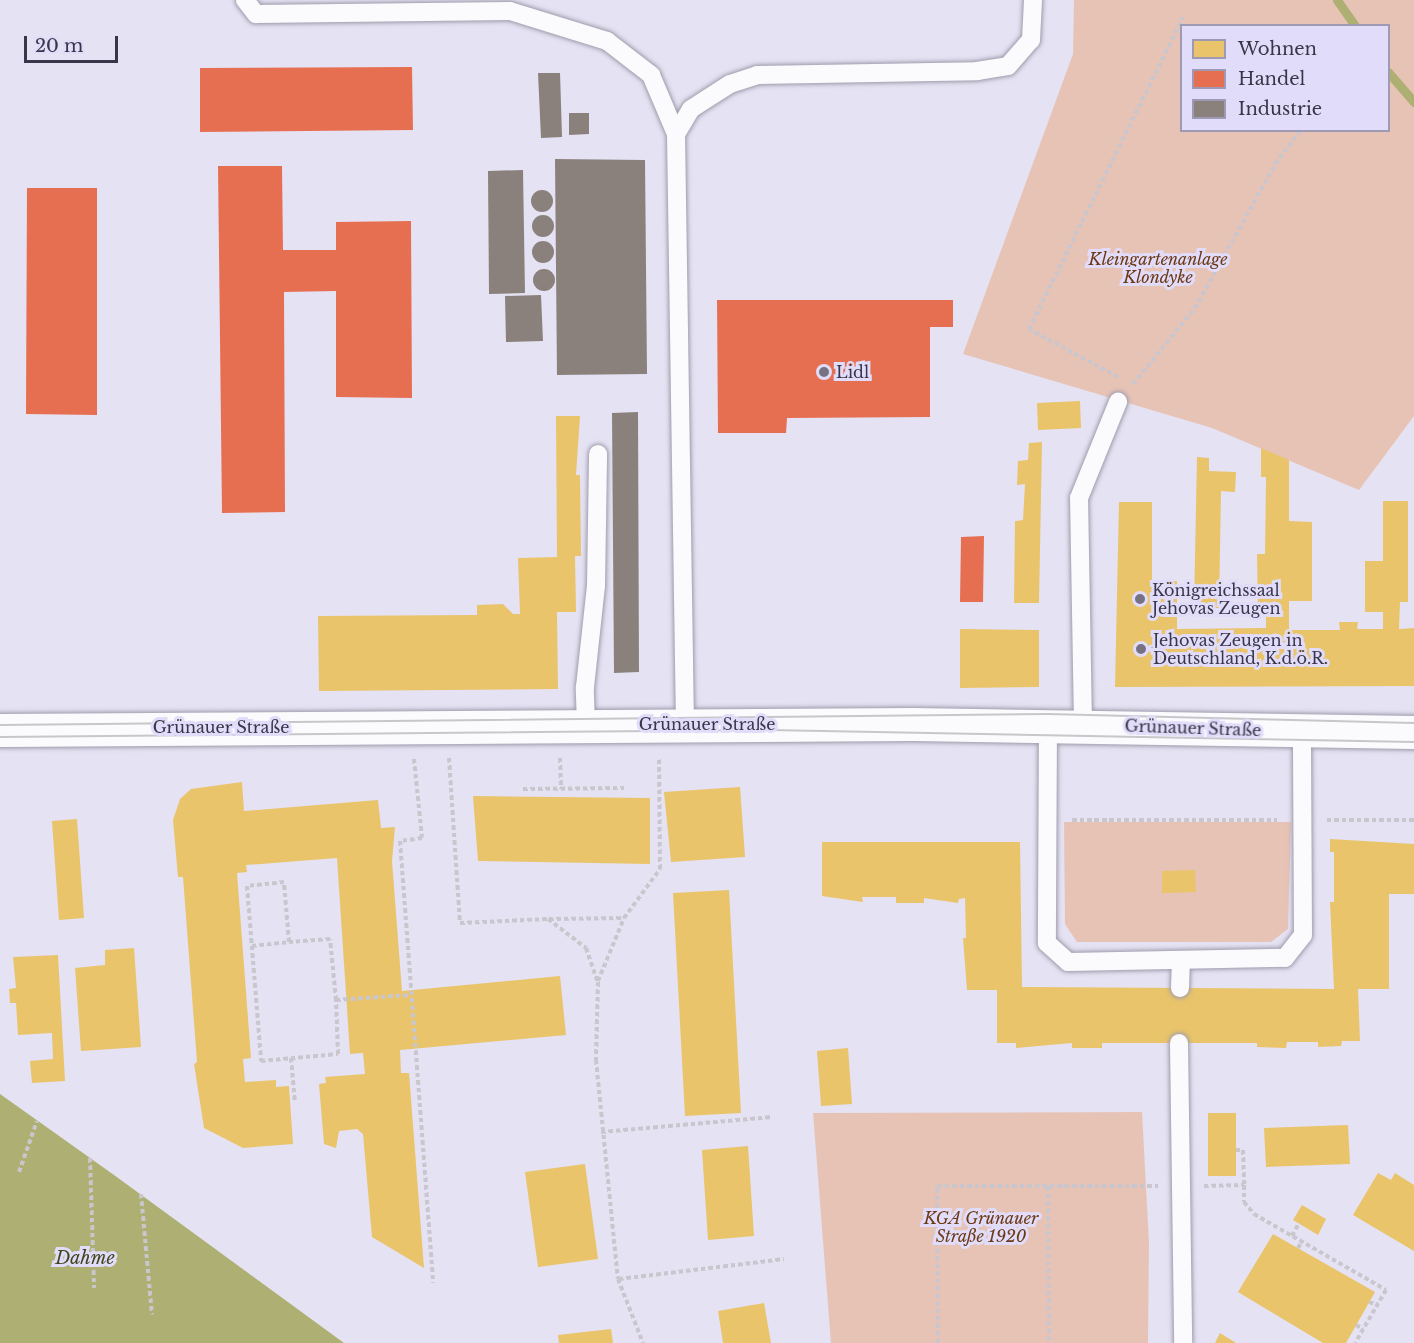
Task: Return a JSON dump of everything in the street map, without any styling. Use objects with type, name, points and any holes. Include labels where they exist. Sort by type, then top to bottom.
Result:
[{"type":"main road","name":"Grünauer Straße","points":[[0,730],[685,724],[1083,724],[1302,732],[1414,732]]},
{"type":"lane","points":[[245,0],[256,14],[510,11],[607,41],[651,75],[676,134],[685,724]]},
{"type":"lane","points":[[676,134],[691,109],[730,84],[757,75],[977,71],[1008,66],[1031,40],[1033,0]]},
{"type":"lane","points":[[1083,724],[1079,498],[1118,402]]},
{"type":"lane","points":[[586,725],[585,687],[596,586],[598,454]]},
{"type":"lane","points":[[1048,724],[1047,943],[1068,962],[1181,962],[1285,958],[1303,935],[1302,732]]},
{"type":"lane","points":[[1180,988],[1181,962]]},
{"type":"lane","points":[[1179,1044],[1183,1343]]},
{"type":"path","points":[[1132,385],[1029,329],[1183,16]]},
{"type":"path","points":[[1118,402],[1196,308],[1275,164],[1299,132]]},
{"type":"path","points":[[414,750],[422,838],[400,841],[433,1283]]},
{"type":"path","points":[[448,750],[460,923],[624,918]]},
{"type":"path","points":[[560,758],[561,789]]},
{"type":"path","points":[[643,1343],[618,1279],[601,1132],[596,1060],[598,982],[624,918],[660,869],[658,762]]},
{"type":"path","points":[[523,789],[624,788]]},
{"type":"path","points":[[1047,820],[1414,820]]},
{"type":"path","points":[[252,945],[330,939],[338,1054],[261,1061],[247,886],[284,882],[289,942]]},
{"type":"path","points":[[548,919],[586,948],[598,982]]},
{"type":"path","points":[[336,1000],[410,995]]},
{"type":"path","points":[[291,1058],[295,1103]]},
{"type":"path","points":[[601,1132],[771,1117]]},
{"type":"path","points":[[19,1172],[37,1121]]},
{"type":"path","points":[[1236,1150],[1243,1150],[1244,1202],[1254,1214],[1386,1290],[1355,1343]]},
{"type":"path","points":[[90,1158],[94,1288]]},
{"type":"path","points":[[939,1343],[938,1186],[1244,1185]]},
{"type":"path","points":[[1048,1186],[1049,1343]]},
{"type":"path","points":[[141,1194],[152,1315]]},
{"type":"path","points":[[1292,1236],[1299,1223]]},
{"type":"path","points":[[1298,1248],[1302,1241]]},
{"type":"path","points":[[618,1279],[784,1259]]},
{"type":"path","points":[[1369,1302],[1377,1305]]},
{"type":"path","points":[[1356,1325],[1363,1329]]},
{"type":"green space","name":"Kleingartenanlage Klondyke","points":[[1074,0],[1414,0],[1414,416],[1359,490],[1212,428],[963,354],[1073,54]]},
{"type":"green space","points":[[1064,822],[1291,822],[1288,929],[1271,942],[1077,942],[1065,924]]},
{"type":"green space","name":"KGA Grünauer Straße 1920","points":[[1142,1112],[1149,1243],[1148,1343],[831,1343],[813,1113]]},
{"type":"water","name":"Dahme","points":[[0,1094],[114,1175],[344,1343],[0,1343]]},
{"type":"building: Wohnen","points":[[1080,401],[1081,428],[1038,430],[1037,403]]},
{"type":"building: Wohnen","points":[[556,416],[580,416],[576,475],[580,475],[581,556],[575,556],[576,612],[557,612],[558,689],[319,691],[318,616],[477,615],[477,605],[503,604],[513,614],[520,614],[518,558],[557,557]]},
{"type":"building: Wohnen","points":[[1042,442],[1039,603],[1014,603],[1015,521],[1023,520],[1025,484],[1017,485],[1018,461],[1028,460],[1029,443]]},
{"type":"building: Wohnen","points":[[1261,448],[1289,460],[1289,521],[1312,522],[1312,601],[1289,601],[1289,630],[1340,630],[1339,622],[1358,622],[1357,629],[1383,629],[1383,612],[1365,612],[1365,561],[1383,561],[1383,501],[1408,501],[1408,602],[1400,602],[1399,629],[1414,628],[1414,686],[1115,687],[1119,502],[1152,502],[1152,581],[1177,581],[1177,629],[1266,628],[1266,615],[1258,615],[1257,554],[1265,554],[1266,477],[1261,477]]},
{"type":"building: Wohnen","points":[[1197,457],[1209,458],[1209,471],[1236,472],[1235,492],[1221,491],[1219,608],[1194,608]]},
{"type":"building: Wohnen","points":[[960,629],[1039,630],[1039,687],[960,688]]},
{"type":"building: Wohnen","points":[[242,782],[244,811],[378,800],[381,828],[395,827],[392,861],[402,991],[560,976],[566,1035],[400,1050],[401,1073],[409,1073],[424,1268],[372,1237],[363,1134],[357,1129],[339,1131],[336,1148],[324,1144],[319,1084],[326,1083],[325,1077],[365,1074],[363,1053],[350,1054],[337,858],[246,865],[247,872],[237,873],[251,1058],[243,1059],[245,1082],[276,1080],[276,1087],[289,1086],[293,1144],[243,1148],[204,1128],[194,1064],[197,1062],[183,877],[178,877],[173,820],[180,799],[191,789]]},
{"type":"building: Wohnen","points":[[740,787],[745,857],[671,862],[664,792]]},
{"type":"building: Wohnen","points":[[473,796],[650,798],[650,864],[478,861]]},
{"type":"building: Wohnen","points":[[77,819],[84,918],[59,920],[52,821]]},
{"type":"building: Wohnen","points":[[1330,839],[1414,844],[1414,894],[1389,894],[1389,989],[1358,989],[1360,1041],[1342,1041],[1341,1046],[1318,1047],[1318,1042],[1287,1042],[1286,1048],[1257,1047],[1257,1043],[1102,1043],[1102,1048],[1072,1048],[1072,1043],[1016,1048],[1016,1043],[997,1043],[997,990],[967,990],[963,938],[966,938],[965,898],[959,899],[958,903],[924,898],[924,903],[896,903],[896,897],[862,897],[863,902],[822,896],[822,842],[1020,842],[1022,987],[1334,989],[1330,902],[1334,902],[1334,852],[1330,852]]},
{"type":"building: Wohnen","points":[[1195,870],[1196,892],[1162,893],[1162,871]]},
{"type":"building: Wohnen","points":[[729,890],[741,1113],[685,1116],[673,893]]},
{"type":"building: Wohnen","points":[[134,948],[141,1047],[81,1051],[75,968],[105,965],[105,950]]},
{"type":"building: Wohnen","points":[[58,955],[65,1081],[32,1083],[30,1061],[53,1059],[52,1033],[18,1035],[16,1003],[10,1003],[9,989],[16,988],[13,957]]},
{"type":"building: Wohnen","points":[[848,1048],[852,1104],[821,1106],[817,1051]]},
{"type":"building: Wohnen","points":[[1208,1113],[1236,1113],[1236,1176],[1208,1176]]},
{"type":"building: Wohnen","points":[[1348,1125],[1350,1164],[1266,1167],[1264,1128]]},
{"type":"building: Wohnen","points":[[748,1146],[754,1236],[708,1240],[702,1150]]},
{"type":"building: Wohnen","points":[[585,1164],[598,1259],[538,1267],[525,1172]]},
{"type":"building: Wohnen","points":[[1378,1173],[1391,1180],[1395,1173],[1414,1185],[1414,1251],[1353,1215]]},
{"type":"building: Wohnen","points":[[1302,1205],[1326,1219],[1318,1235],[1293,1220]]},
{"type":"building: Wohnen","points":[[1273,1234],[1375,1292],[1346,1343],[1323,1343],[1238,1292]]},
{"type":"building: Wohnen","points":[[764,1303],[771,1343],[723,1343],[718,1311]]},
{"type":"building: Wohnen","points":[[611,1329],[613,1343],[559,1343],[558,1335]]},
{"type":"building: Wohnen","points":[[1220,1333],[1236,1343],[1215,1343]]},
{"type":"building: Handel","points":[[412,67],[413,130],[200,132],[200,68]]},
{"type":"building: Handel","points":[[218,166],[282,166],[283,250],[336,250],[336,222],[411,221],[412,398],[336,397],[336,291],[284,292],[285,512],[222,513]]},
{"type":"building: Handel","points":[[27,188],[97,188],[97,415],[26,414]]},
{"type":"building: Handel","name":"Lidl","points":[[717,300],[953,300],[953,327],[930,327],[930,417],[787,418],[786,433],[718,433]]},
{"type":"building: Handel","points":[[984,536],[983,602],[960,602],[961,537]]},
{"type":"building: Industrie","points":[[538,73],[560,73],[562,137],[541,138]]},
{"type":"building: Industrie","points":[[569,113],[589,113],[589,134],[569,135]]},
{"type":"building: Industrie","points":[[555,159],[645,160],[647,374],[557,375]]},
{"type":"building: Industrie","points":[[523,170],[525,293],[489,294],[488,171]]},
{"type":"building: Industrie","points":[[542,190],[550,193],[553,201],[550,209],[542,212],[534,209],[531,201],[534,193]]},
{"type":"building: Industrie","points":[[543,215],[551,218],[554,226],[551,234],[543,237],[535,234],[532,226],[535,218]]},
{"type":"building: Industrie","points":[[543,241],[551,244],[554,252],[551,260],[543,263],[535,260],[532,252],[535,244]]},
{"type":"building: Industrie","points":[[544,269],[552,272],[555,280],[552,288],[544,291],[536,288],[533,280],[536,272]]},
{"type":"building: Industrie","points":[[541,295],[543,341],[506,342],[505,296]]},
{"type":"building: Industrie","points":[[638,412],[639,672],[614,673],[612,413]]},
{"type":"waterway","points":[[1337,0],[1354,24]]},
{"type":"waterway","points":[[1390,74],[1414,102]]},
{"type":"tram line","points":[[0,725],[1048,714],[1414,723]]},
{"type":"tram line","points":[[0,737],[769,730],[1414,742]]},
{"type":"place","name":"Lidl","points":[[824,372]]},
{"type":"place","name":"Königreichssaal Jehovas Zeugen","points":[[1140,599]]},
{"type":"place","name":"Jehovas Zeugen in Deutschland, K.d.ö.R.","points":[[1141,649]]}]
